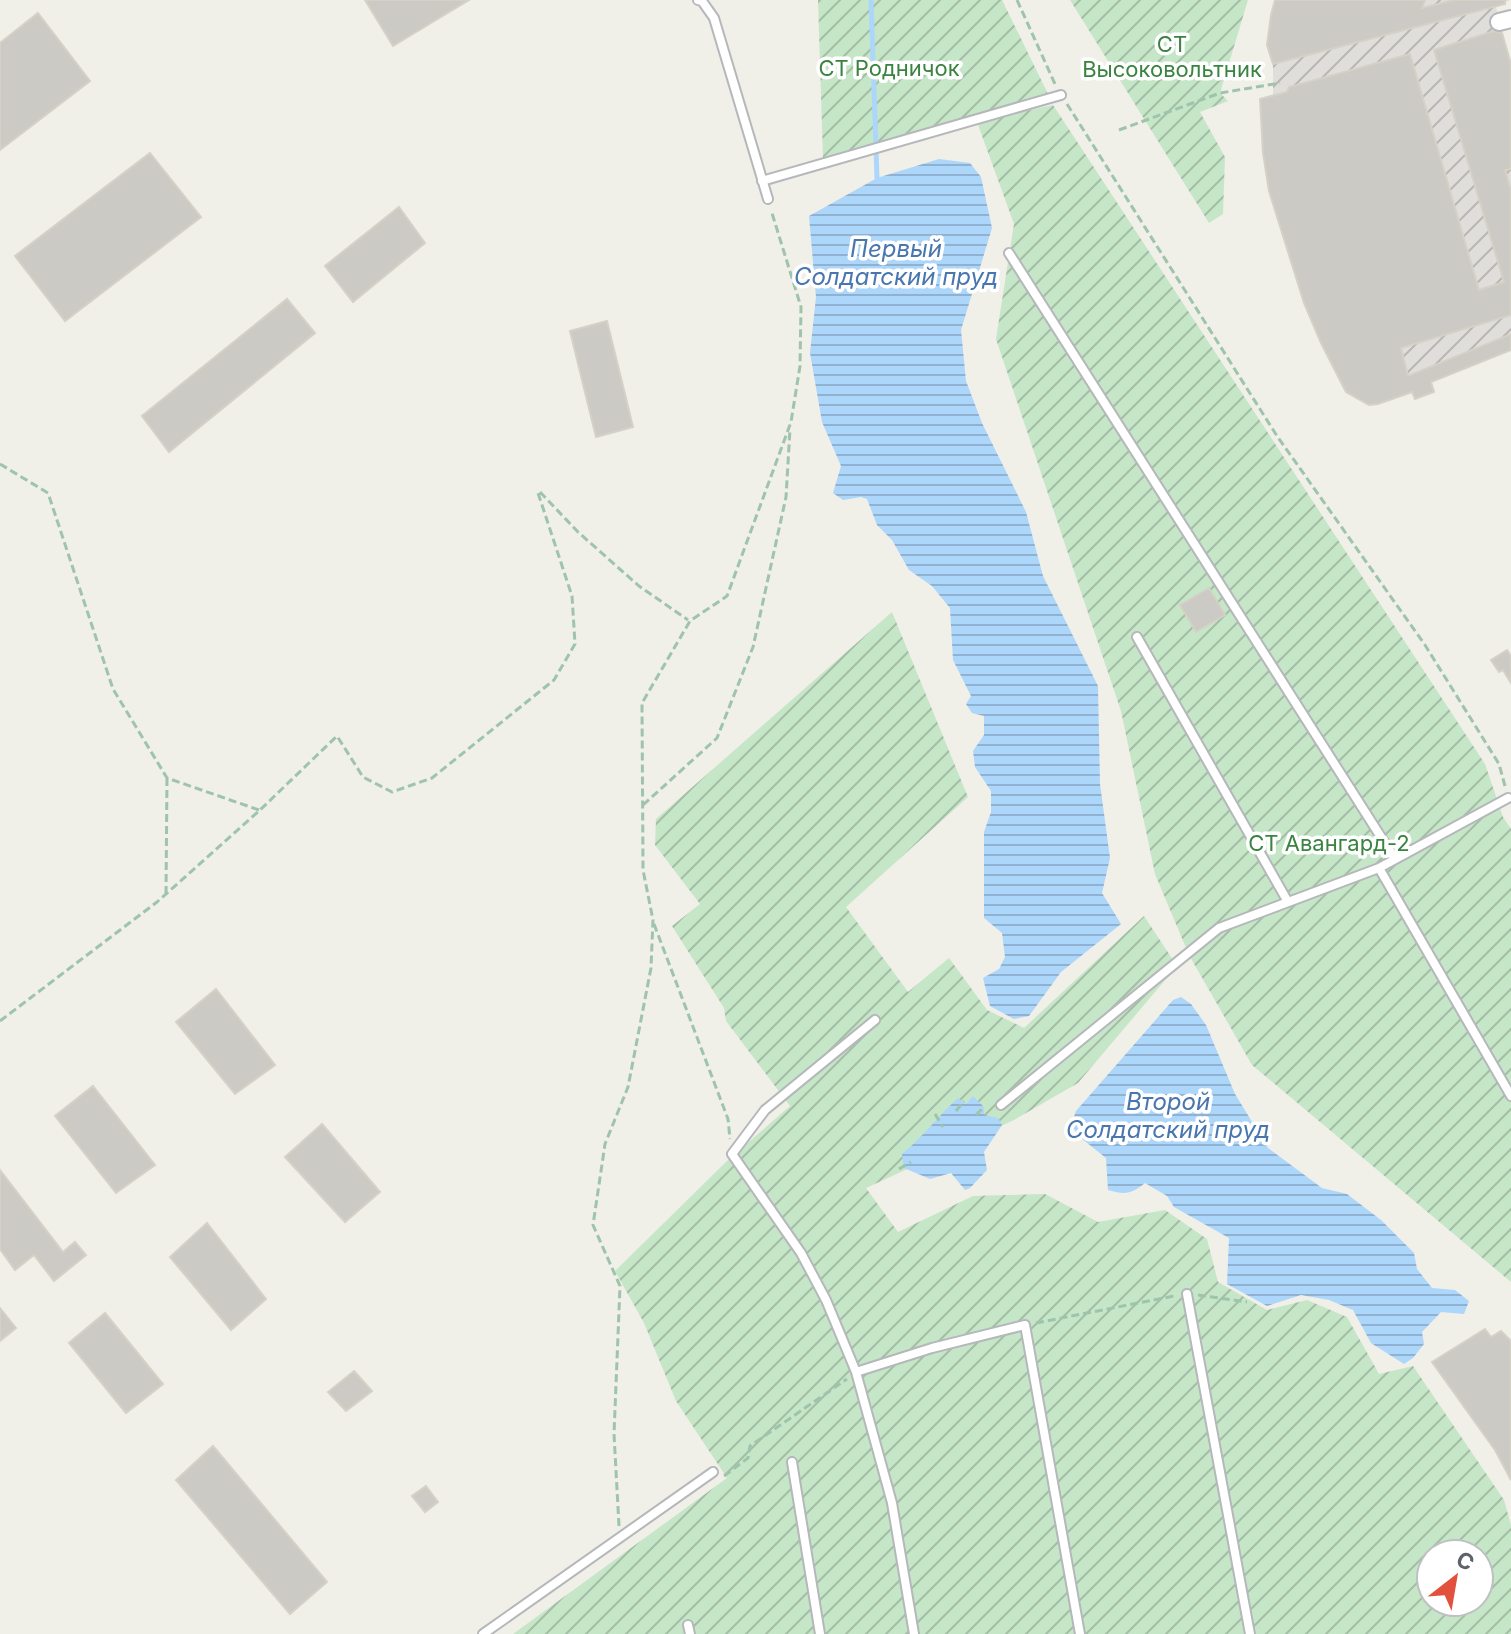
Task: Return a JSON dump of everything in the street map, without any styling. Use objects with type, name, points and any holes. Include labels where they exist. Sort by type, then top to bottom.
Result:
[{"type":"lane","points":[[698,0],[714,18],[768,199]]},
{"type":"lane","points":[[762,181],[1061,95]]},
{"type":"lane","points":[[1009,253],[1395,859]]},
{"type":"lane","points":[[1137,637],[1288,902]]},
{"type":"lane","points":[[1001,1105],[1219,928],[1379,868],[1508,798]]},
{"type":"lane","points":[[1379,868],[1511,1096]]},
{"type":"lane","points":[[875,1020],[765,1110],[732,1154],[801,1253],[826,1300],[856,1372],[892,1503],[914,1634]]},
{"type":"lane","points":[[1187,1294],[1250,1634]]},
{"type":"lane","points":[[856,1372],[932,1348],[1025,1325],[1080,1634]]},
{"type":"lane","points":[[792,1462],[820,1634]]},
{"type":"lane","points":[[483,1634],[713,1472]]},
{"type":"path","points":[[1017,0],[1061,95],[1277,436],[1425,645],[1499,764],[1508,798]]},
{"type":"path","points":[[1119,130],[1220,93],[1280,83]]},
{"type":"path","points":[[643,805],[717,738],[753,647],[786,497],[791,422],[800,366],[801,307],[768,199]]},
{"type":"path","points":[[732,1154],[728,1119],[653,920],[643,870],[642,703],[690,621],[727,596],[791,422]]},
{"type":"path","points":[[0,464],[48,493],[113,689],[167,778],[166,894]]},
{"type":"path","points":[[0,1021],[166,894],[337,736],[363,777],[392,792],[432,778],[554,680],[575,644],[572,596],[537,490],[578,532],[639,586],[690,621]]},
{"type":"path","points":[[167,778],[260,810]]},
{"type":"path","points":[[620,1538],[614,1434],[620,1286],[593,1225],[605,1144],[628,1087],[651,968],[653,920]]},
{"type":"path","points":[[956,1111],[964,1101]]},
{"type":"path","points":[[976,1115],[984,1107]]},
{"type":"path","points":[[935,1114],[943,1127]]},
{"type":"path","points":[[899,1169],[911,1162]]},
{"type":"path","points":[[1025,1325],[1187,1294],[1247,1302]]},
{"type":"path","points":[[713,1472],[722,1477],[748,1458],[750,1446],[856,1372]]},
{"type":"shaded area","points":[[1275,0],[1510,0],[1496,7],[1511,64],[1511,350],[1431,382],[1434,392],[1415,399],[1411,392],[1369,405],[1346,392],[1304,303],[1269,191],[1263,153],[1260,99],[1273,95],[1273,64],[1267,45]]},
{"type":"green space","name":"СТ Родничок","points":[[818,0],[1002,0],[1048,94],[823,159]]},
{"type":"green space","name":"СТ Высоковольтник","points":[[1070,0],[1248,0],[1220,93],[1228,101],[1200,112],[1225,157],[1223,214],[1209,223]]},
{"type":"green space","name":"СТ Авангард-2","points":[[1053,105],[1485,764],[1503,817],[1511,829],[1511,1282],[1252,1065],[1189,955],[1155,874],[1121,711],[996,339],[1014,224],[977,122]]},
{"type":"green space","points":[[892,612],[968,797],[846,907],[908,992],[949,958],[987,1010],[1024,1028],[1144,916],[1177,966],[1078,1083],[1014,1120],[866,1188],[898,1232],[973,1196],[1045,1194],[1098,1222],[1165,1210],[1207,1239],[1218,1282],[1267,1310],[1307,1300],[1347,1317],[1379,1374],[1413,1366],[1504,1500],[1511,1525],[1511,1634],[513,1634],[727,1478],[676,1401],[644,1323],[615,1271],[728,1160],[790,1106],[726,1021],[724,1008],[672,926],[700,904],[655,845],[656,819]]},
{"type":"water","name":"Первый Солдатский пруд","points":[[939,159],[970,163],[981,177],[992,228],[961,330],[966,381],[982,423],[1026,512],[1043,576],[1098,686],[1100,784],[1110,858],[1102,893],[1121,924],[1061,972],[1029,1016],[1014,1019],[990,1006],[983,978],[999,969],[1005,957],[1002,933],[984,918],[984,832],[991,812],[991,791],[975,767],[973,751],[984,735],[984,716],[972,713],[966,704],[971,696],[953,660],[950,608],[932,586],[909,570],[892,540],[877,525],[867,499],[843,500],[833,493],[841,466],[822,422],[810,353],[816,297],[809,216],[877,178]]},
{"type":"water","name":"Второй Солдатский пруд","points":[[1181,997],[1191,1004],[1206,1025],[1235,1094],[1268,1148],[1322,1188],[1347,1194],[1381,1220],[1414,1253],[1417,1269],[1432,1288],[1455,1290],[1469,1301],[1464,1314],[1441,1312],[1422,1332],[1424,1344],[1404,1364],[1371,1343],[1353,1310],[1329,1300],[1301,1295],[1267,1306],[1227,1284],[1229,1238],[1174,1207],[1167,1196],[1145,1183],[1128,1192],[1108,1190],[1106,1158],[1081,1138],[1071,1125],[1076,1111],[1173,1000]]},
{"type":"water","points":[[973,1096],[984,1107],[984,1115],[998,1118],[1002,1125],[984,1152],[987,1170],[970,1188],[965,1190],[951,1173],[930,1179],[904,1168],[902,1154],[958,1098],[966,1104]]},
{"type":"building","points":[[365,0],[469,0],[393,46]]},
{"type":"building","points":[[1275,0],[1425,0],[1422,8],[1454,0],[1505,0],[1505,4],[1273,64],[1267,45]]},
{"type":"building","points":[[38,13],[90,81],[0,150],[0,43]]},
{"type":"building","points":[[1494,31],[1502,33],[1511,64],[1511,169],[1505,170],[1511,190],[1511,315],[1401,348],[1408,376],[1511,334],[1511,350],[1431,382],[1434,392],[1415,399],[1412,392],[1369,405],[1346,392],[1304,303],[1269,191],[1260,99],[1287,92],[1289,87],[1410,54],[1479,290],[1504,282],[1434,50]]},
{"type":"building","points":[[150,153],[201,217],[65,321],[15,256]]},
{"type":"building","points":[[399,207],[425,243],[353,302],[325,266]]},
{"type":"building","points":[[287,299],[315,333],[169,452],[142,416]]},
{"type":"building","points":[[607,321],[633,427],[596,437],[570,331]]},
{"type":"building","points":[[1209,588],[1225,615],[1196,632],[1180,605]]},
{"type":"building","points":[[1507,650],[1511,656],[1511,683],[1503,670],[1499,672],[1491,660]]},
{"type":"building","points":[[216,989],[275,1065],[235,1094],[176,1022]]},
{"type":"building","points":[[93,1086],[155,1165],[116,1193],[55,1116]]},
{"type":"building","points":[[322,1124],[380,1192],[345,1222],[285,1157]]},
{"type":"building","points":[[0,1170],[63,1252],[75,1242],[86,1255],[54,1281],[34,1255],[15,1270],[0,1249]]},
{"type":"building","points":[[207,1223],[266,1299],[231,1330],[170,1257]]},
{"type":"building","points":[[0,1308],[16,1328],[0,1341]]},
{"type":"building","points":[[105,1313],[163,1384],[126,1413],[69,1343]]},
{"type":"building","points":[[1485,1329],[1491,1337],[1501,1331],[1511,1341],[1511,1480],[1495,1450],[1432,1362]]},
{"type":"building","points":[[354,1371],[372,1391],[346,1411],[328,1392]]},
{"type":"building","points":[[213,1446],[327,1582],[290,1614],[176,1480]]},
{"type":"building","points":[[426,1486],[438,1502],[425,1512],[412,1496]]},
{"type":"waterway","points":[[871,0],[877,178]]}]
